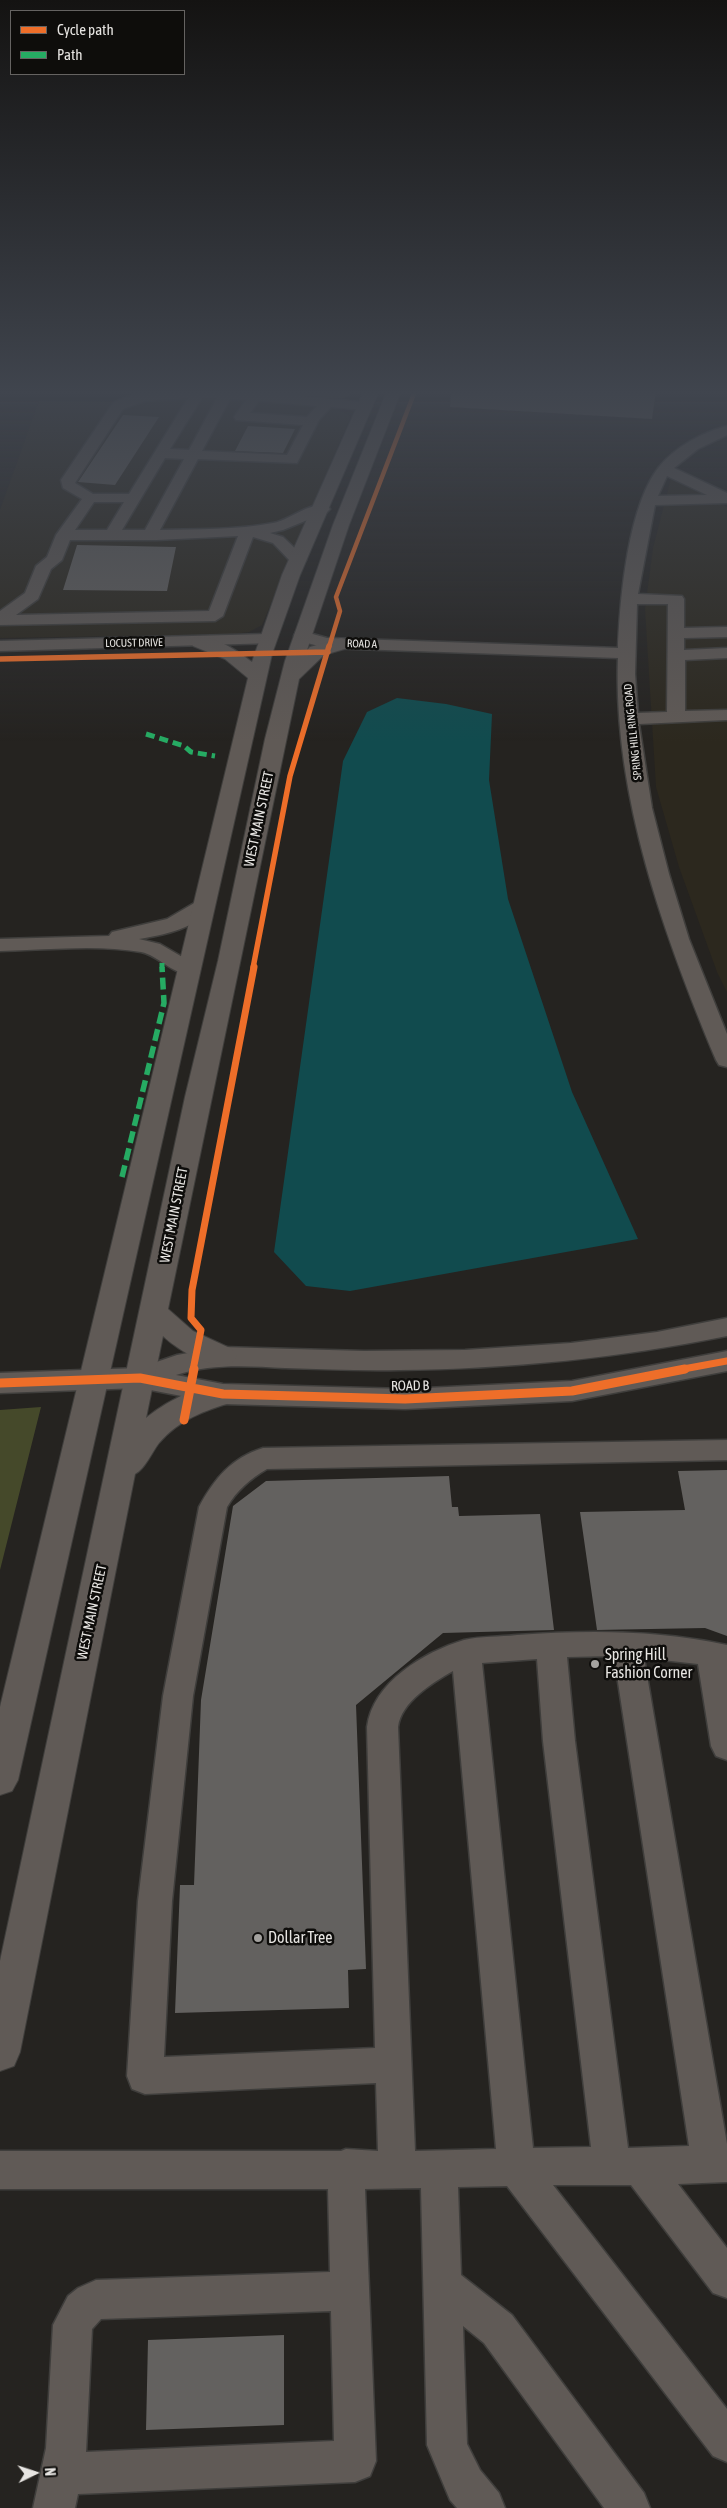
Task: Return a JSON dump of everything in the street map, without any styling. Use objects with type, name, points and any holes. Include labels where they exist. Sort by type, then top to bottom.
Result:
[{"type":"main road","points":[[0,1780],[92,1378],[258,677],[268,639],[298,560],[322,508]]},
{"type":"main road","name":"WEST MAIN STREET","points":[[0,2052],[198,1097],[230,962],[275,739],[302,636],[348,508]]},
{"type":"main road","points":[[268,639],[302,636]]},
{"type":"main road","points":[[200,642],[232,655],[258,677]]},
{"type":"main road","points":[[290,678],[318,651],[340,644]]},
{"type":"main road","points":[[154,1313],[183,1338],[222,1356]]},
{"type":"main road","points":[[121,1474],[160,1422],[179,1408],[223,1394]]},
{"type":"street","points":[[0,619],[32,596],[44,566],[54,560],[64,535],[83,508]]},
{"type":"street","points":[[112,535],[128,508]]},
{"type":"street","points":[[150,535],[165,508]]},
{"type":"street","points":[[64,535],[150,535],[248,531],[278,527],[322,508]]},
{"type":"street","name":"SPRING HILL RING ROAD","points":[[647,508],[634,564],[629,599],[626,647],[630,719],[638,784],[656,863],[685,954],[727,1060]]},
{"type":"street","points":[[248,531],[278,540],[298,560]]},
{"type":"street","points":[[0,619],[215,616],[248,531]]},
{"type":"street","points":[[629,599],[676,599],[676,717]]},
{"type":"street","name":"ROAD A","points":[[302,636],[327,631],[626,647]]},
{"type":"street","points":[[676,634],[727,632]]},
{"type":"street","name":"ROAD A","points":[[302,636],[326,643],[340,644],[626,647]]},
{"type":"street","name":"LOCUST DRIVE","points":[[0,646],[268,639]]},
{"type":"street","points":[[676,655],[727,653]]},
{"type":"street","points":[[630,719],[727,715]]},
{"type":"street","points":[[84,941],[162,928],[192,916],[204,906]]},
{"type":"street","points":[[0,945],[84,941],[121,942],[153,948],[189,969]]},
{"type":"street","name":"ROAD B","points":[[140,1378],[177,1365],[222,1356],[364,1362],[465,1360],[548,1354],[657,1341],[727,1327]]},
{"type":"street","points":[[548,1354],[558,1392]]},
{"type":"street","name":"ROAD B","points":[[0,1383],[92,1378],[140,1378],[223,1394],[405,1399],[572,1391],[727,1362]]},
{"type":"street","points":[[393,2064],[145,2076],[155,1901],[178,1696],[213,1507],[225,1484],[246,1468],[262,1459],[727,1450]]},
{"type":"street","points":[[0,2170],[346,2168],[397,2170],[718,2164],[627,1645]]},
{"type":"street","points":[[397,2170],[382,1742],[384,1719],[394,1701],[418,1678],[447,1658],[466,1652],[551,1647],[670,1646],[719,1656],[727,1746]]},
{"type":"street","points":[[551,1647],[559,1741],[626,2166],[727,2280]]},
{"type":"street","points":[[466,1652],[516,2168],[727,2442]]},
{"type":"street","points":[[346,2168],[350,2292],[355,2461],[57,2491],[66,2448],[73,2325],[78,2313],[85,2306],[96,2300],[350,2292]]},
{"type":"street","points":[[438,2169],[448,2445],[465,2484],[484,2508]]},
{"type":"street","points":[[442,2284],[498,2329],[629,2508]]},
{"type":"shaded area","points":[[1,508],[312,508],[262,625],[249,632],[235,634],[0,638]]},
{"type":"shaded area","points":[[663,508],[727,508],[727,992],[717,972],[679,867],[656,787],[645,609],[653,548]]},
{"type":"green space","points":[[41,1407],[0,1570],[0,1410]]},
{"type":"water","points":[[397,698],[446,704],[492,714],[489,780],[508,899],[572,1092],[638,1239],[350,1291],[306,1286],[274,1252],[343,761],[367,712]]},
{"type":"building","points":[[77,545],[176,547],[167,591],[63,590]]},
{"type":"building","points":[[727,1470],[727,1636],[705,1628],[597,1630],[580,1512],[685,1510],[678,1471]]},
{"type":"building","points":[[449,1476],[452,1507],[458,1507],[459,1516],[540,1514],[554,1630],[443,1633],[356,1705],[366,1969],[348,1970],[349,2008],[175,2013],[180,1885],[194,1885],[201,1700],[233,1506],[266,1481]]},
{"type":"building","points":[[284,2335],[284,2425],[146,2430],[148,2340]]},
{"type":"marked path","points":[[146,734],[184,746],[191,752],[215,756]]},
{"type":"marked path","points":[[122,1177],[164,1003],[162,963]]},
{"type":"cycle path","points":[[184,1420],[201,1330],[191,1318],[192,1290],[290,776],[340,611],[336,597],[370,508]]},
{"type":"cycle path","points":[[0,659],[328,652]]},
{"type":"cycle path","points":[[0,1383],[92,1378],[140,1378],[223,1394],[405,1399],[572,1391],[727,1361]]},
{"type":"place","name":"Spring Hill Fashion Corner","points":[[595,1664]]},
{"type":"place","name":"Dollar Tree","points":[[258,1938]]}]
